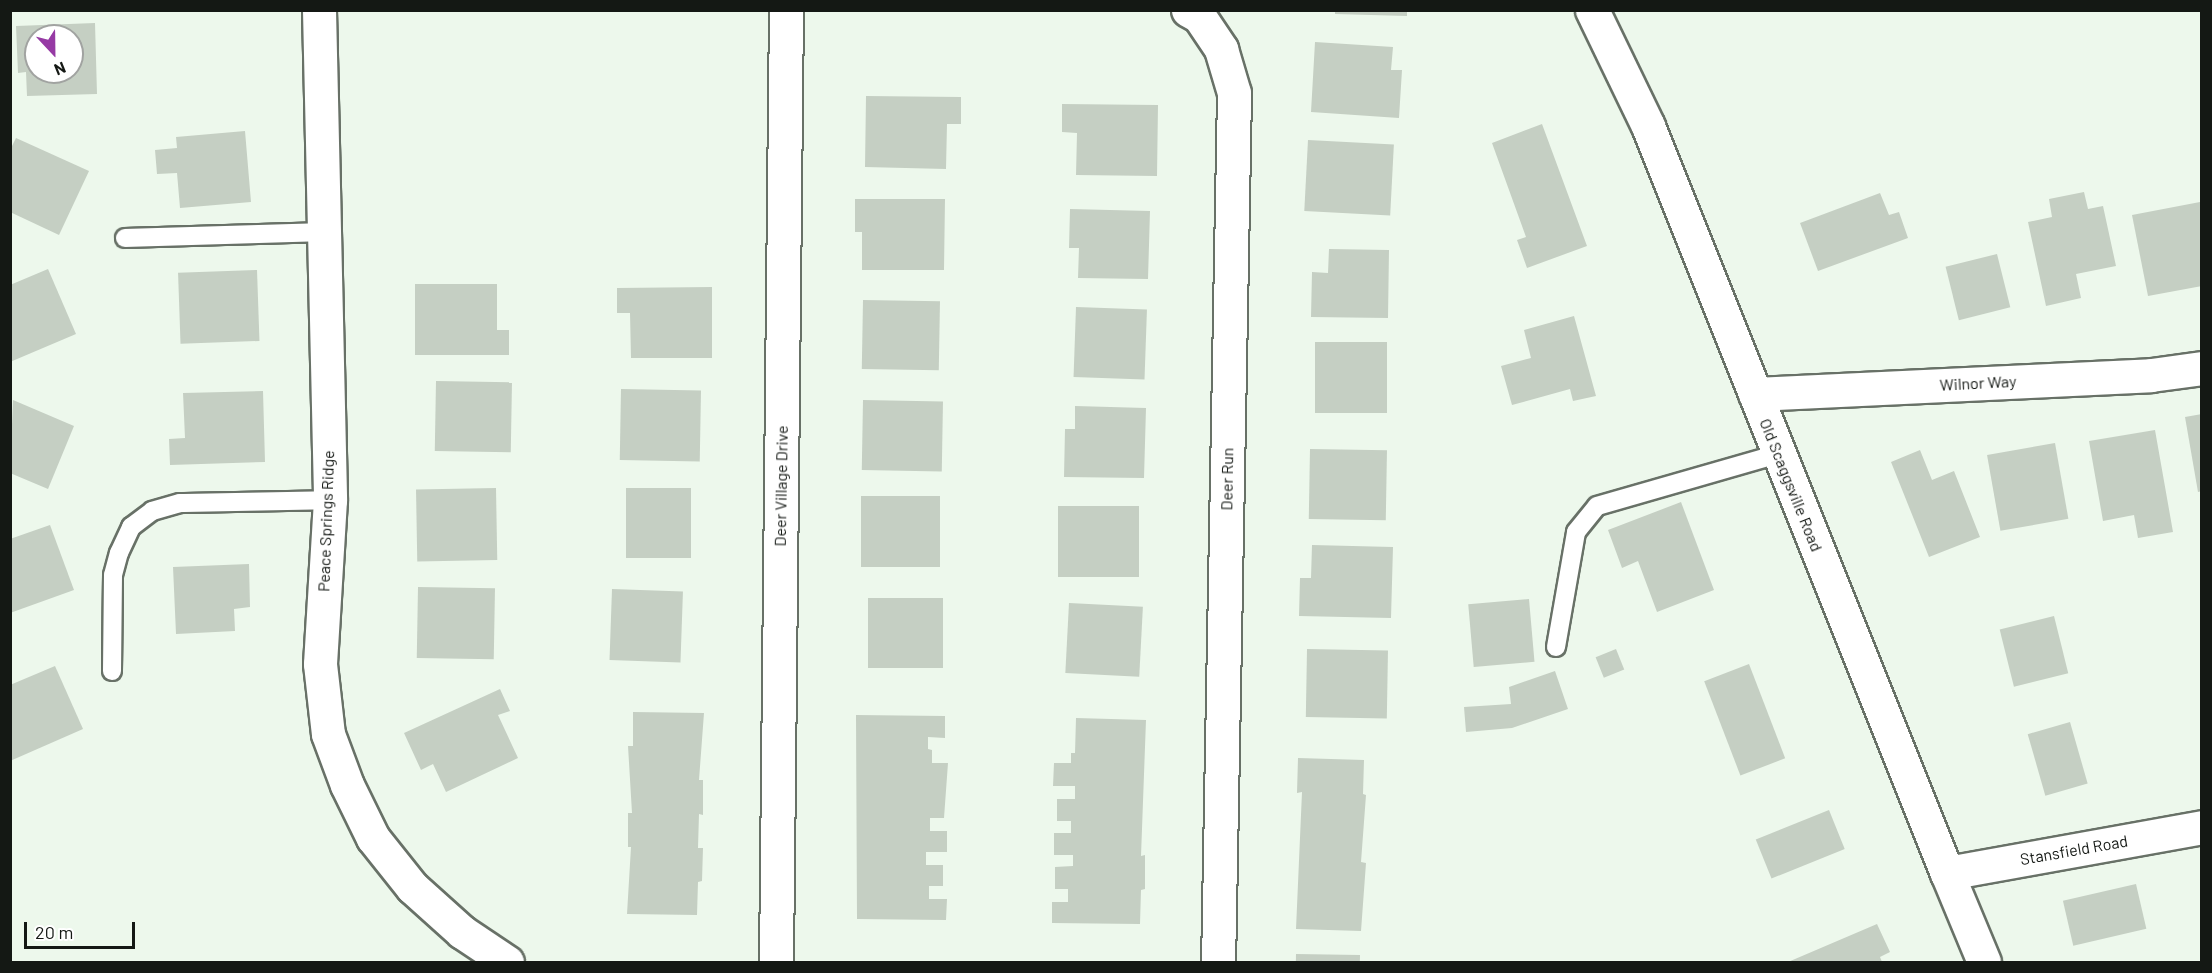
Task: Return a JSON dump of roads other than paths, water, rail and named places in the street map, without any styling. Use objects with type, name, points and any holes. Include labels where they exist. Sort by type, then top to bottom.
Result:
[{"type":"street","name":"Peace Springs Ridge","points":[[319,10],[330,500],[320,664],[328,734],[347,785],[373,838],[412,887],[462,932],[507,963]]},
{"type":"street","name":"Deer Village Drive","points":[[776,963],[786,10]]},
{"type":"street","name":"Deer Run","points":[[1188,10],[1199,16],[1221,49],[1234,93],[1218,963]]},
{"type":"street","name":"Old Scaggsville Road","points":[[1592,10],[1648,126],[1984,963]]},
{"type":"street","name":"Wilnor Way","points":[[1755,394],[2151,375],[2202,368]]},
{"type":"street","name":"Stansfield Road","points":[[1947,873],[2202,827]]},
{"type":"lane","points":[[125,238],[325,232]]},
{"type":"lane","points":[[1556,647],[1576,532],[1597,506],[1778,454]]},
{"type":"lane","points":[[112,671],[113,575],[131,527],[145,516],[180,503],[330,500]]}]
